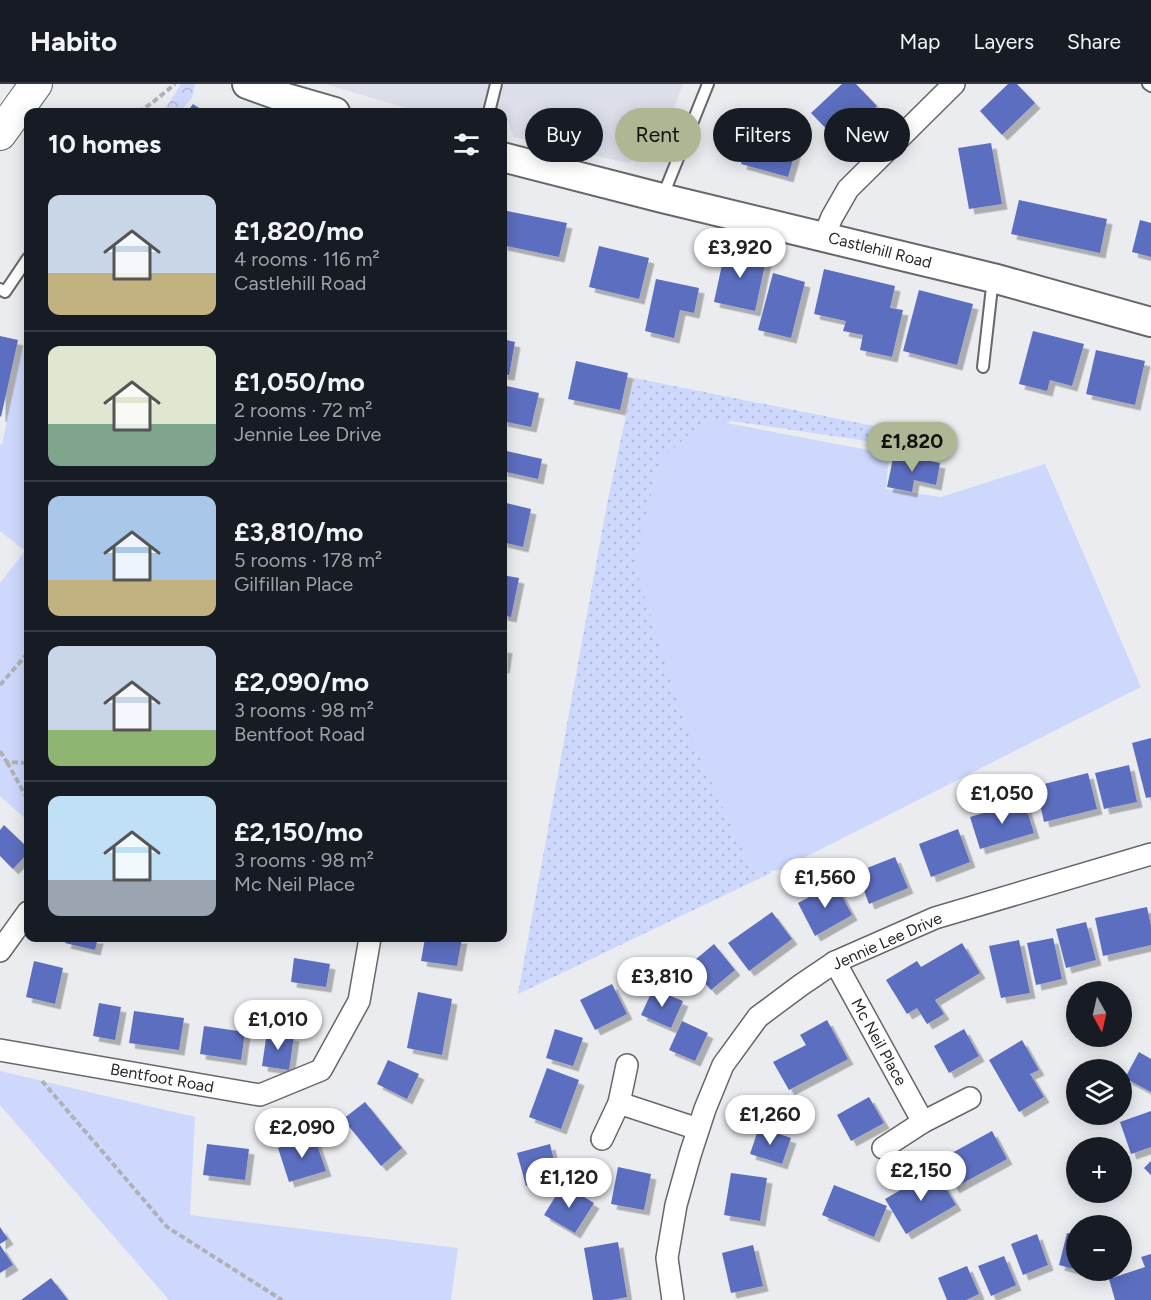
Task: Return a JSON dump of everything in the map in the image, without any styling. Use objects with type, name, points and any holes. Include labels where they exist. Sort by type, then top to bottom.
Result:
[{"type":"main road","points":[[0,134],[36,84]]},
{"type":"main road","points":[[247,84],[283,98],[319,108]]},
{"type":"main road","name":"Castlehill Road","points":[[507,158],[993,278],[1151,322]]},
{"type":"street","points":[[824,236],[848,189],[954,84]]},
{"type":"street","name":"Jennie Lee Drive","points":[[673,1300],[667,1258],[676,1205],[698,1130],[723,1065],[758,1017],[835,962],[935,918],[1151,854]]},
{"type":"street","points":[[0,951],[24,918]]},
{"type":"street","name":"Bentfoot Road","points":[[0,1050],[260,1095],[321,1070],[359,1001],[369,942]]},
{"type":"street","name":"Mc Neil Place","points":[[835,962],[923,1122]]},
{"type":"street","points":[[602,1139],[619,1103],[627,1065]]},
{"type":"street","points":[[883,1148],[923,1122],[969,1098]]},
{"type":"street","points":[[619,1103],[698,1130]]},
{"type":"lane","points":[[490,108],[496,84]]},
{"type":"lane","points":[[662,198],[708,84]]},
{"type":"lane","points":[[0,289],[5,292],[24,264]]},
{"type":"lane","points":[[983,367],[993,278]]},
{"type":"path","points":[[145,108],[175,84]]},
{"type":"path","points":[[0,685],[24,658]]},
{"type":"path","points":[[0,751],[24,793]]},
{"type":"path","points":[[7,762],[24,763]]},
{"type":"path","points":[[26,1054],[39,1078],[167,1227],[282,1300]]},
{"type":"shaded area","points":[[325,84],[683,84],[674,108],[615,108],[615,160],[603,157],[603,108],[525,108],[525,140],[514,137],[507,120],[507,108],[406,108]]},
{"type":"green space","points":[[181,84],[195,84],[192,98],[183,108],[166,108]]},
{"type":"green space","points":[[24,348],[24,550],[0,531],[0,444],[2,444]]},
{"type":"green space","points":[[634,378],[879,427],[867,441],[731,421],[694,437],[742,822],[771,873],[518,994],[607,504]]},
{"type":"green space","points":[[706,419],[889,454],[886,489],[941,497],[1045,464],[1141,687],[780,870],[753,872],[686,728],[634,563],[660,460]]},
{"type":"green space","points":[[24,552],[24,817],[0,796],[0,583]]},
{"type":"green space","points":[[0,1071],[195,1117],[190,1215],[458,1248],[451,1300],[169,1300],[0,1105]]},
{"type":"building","points":[[842,84],[856,84],[877,106],[875,108],[824,108],[824,126],[812,112]]},
{"type":"building","points":[[1008,84],[1017,84],[1035,103],[1002,135],[980,111]]},
{"type":"building","points":[[991,143],[1002,204],[969,209],[958,148]]},
{"type":"building","points":[[742,162],[792,162],[788,177],[741,164]]},
{"type":"building","points":[[1019,200],[1107,219],[1100,253],[1011,234]]},
{"type":"building","points":[[507,211],[567,223],[559,257],[507,246]]},
{"type":"building","points":[[1140,220],[1151,223],[1151,257],[1132,252]]},
{"type":"building","points":[[599,246],[649,258],[639,299],[589,287]]},
{"type":"building","points":[[726,246],[767,255],[755,311],[714,302]]},
{"type":"building","points":[[824,269],[895,286],[890,308],[903,310],[892,357],[860,350],[863,335],[843,331],[846,321],[814,314]]},
{"type":"building","points":[[773,273],[805,282],[791,338],[758,330]]},
{"type":"building","points":[[656,279],[699,288],[694,313],[680,310],[674,338],[645,331]]},
{"type":"building","points":[[919,290],[973,304],[957,365],[903,351]]},
{"type":"building","points":[[1033,331],[1084,344],[1072,386],[1050,380],[1047,391],[1019,384]]},
{"type":"building","points":[[0,336],[18,340],[1,417],[0,416]]},
{"type":"building","points":[[507,340],[515,342],[509,375],[507,375]]},
{"type":"building","points":[[1096,350],[1145,361],[1135,405],[1086,394]]},
{"type":"building","points":[[576,361],[628,373],[620,410],[568,399]]},
{"type":"building","points":[[507,386],[539,393],[531,427],[507,422]]},
{"type":"building","points":[[507,451],[542,459],[538,479],[507,472]]},
{"type":"building","points":[[894,454],[940,463],[936,485],[914,480],[912,492],[887,487]]},
{"type":"building","points":[[507,503],[531,509],[523,547],[507,543]]},
{"type":"building","points":[[507,576],[519,578],[511,617],[507,616]]},
{"type":"building","points":[[1151,738],[1151,797],[1146,798],[1132,743]]},
{"type":"building","points":[[1129,765],[1137,802],[1104,809],[1095,773]]},
{"type":"building","points":[[1088,773],[1097,809],[1044,822],[1036,786]]},
{"type":"building","points":[[1024,801],[1034,833],[980,849],[970,817]]},
{"type":"building","points":[[4,825],[24,844],[24,857],[13,869],[0,856],[0,830]]},
{"type":"building","points":[[958,829],[970,862],[931,877],[919,844]]},
{"type":"building","points":[[895,857],[908,888],[869,904],[857,872]]},
{"type":"building","points":[[835,883],[852,915],[815,936],[798,903]]},
{"type":"building","points":[[1147,907],[1151,926],[1151,945],[1103,956],[1095,918]]},
{"type":"building","points":[[772,912],[792,939],[749,971],[728,943]]},
{"type":"building","points":[[1086,922],[1096,960],[1066,968],[1056,929]]},
{"type":"building","points":[[1053,938],[1062,979],[1036,985],[1027,943]]},
{"type":"building","points":[[1019,940],[1030,993],[1001,998],[989,946]]},
{"type":"building","points":[[65,942],[97,942],[95,950]]},
{"type":"building","points":[[424,942],[461,942],[457,966],[421,961]]},
{"type":"building","points":[[962,943],[980,973],[935,1000],[944,1014],[927,1024],[917,1008],[907,1014],[886,980],[917,961],[921,967]]},
{"type":"building","points":[[714,944],[735,970],[711,990],[689,965]]},
{"type":"building","points":[[294,958],[330,964],[326,987],[291,982]]},
{"type":"building","points":[[34,961],[63,968],[55,1004],[26,997]]},
{"type":"building","points":[[612,984],[627,1014],[595,1030],[580,1000]]},
{"type":"building","points":[[653,989],[683,1001],[671,1028],[641,1015]]},
{"type":"building","points":[[418,992],[452,999],[442,1055],[407,1048]]},
{"type":"building","points":[[99,1003],[121,1007],[115,1040],[93,1036]]},
{"type":"building","points":[[134,1011],[184,1018],[179,1050],[129,1043]]},
{"type":"building","points":[[827,1020],[848,1059],[789,1090],[773,1062],[806,1045],[800,1035]]},
{"type":"building","points":[[682,1021],[708,1033],[695,1061],[669,1050]]},
{"type":"building","points":[[204,1026],[245,1032],[241,1060],[200,1054]]},
{"type":"building","points":[[555,1029],[583,1038],[573,1066],[546,1058]]},
{"type":"building","points":[[964,1029],[979,1056],[949,1073],[934,1046]]},
{"type":"building","points":[[267,1032],[294,1036],[289,1070],[262,1066]]},
{"type":"building","points":[[1022,1040],[1039,1070],[1030,1074],[1044,1097],[1019,1112],[989,1060]]},
{"type":"building","points":[[1139,1052],[1151,1059],[1151,1092],[1132,1082],[1132,1065]]},
{"type":"building","points":[[388,1060],[419,1074],[407,1099],[377,1084]]},
{"type":"building","points":[[547,1068],[579,1080],[561,1129],[529,1117]]},
{"type":"building","points":[[869,1097],[884,1123],[851,1141],[837,1115]]},
{"type":"building","points":[[365,1102],[402,1148],[381,1166],[343,1119]]},
{"type":"building","points":[[1151,1111],[1151,1147],[1132,1154],[1132,1137],[1125,1137],[1121,1125],[1132,1125],[1132,1118]]},
{"type":"building","points":[[759,1127],[791,1138],[782,1164],[750,1154]]},
{"type":"building","points":[[992,1131],[1007,1159],[954,1188],[939,1160]]},
{"type":"building","points":[[314,1136],[326,1171],[289,1182],[278,1148]]},
{"type":"building","points":[[207,1144],[249,1149],[245,1180],[203,1175]]},
{"type":"building","points":[[550,1144],[558,1177],[526,1186],[517,1153]]},
{"type":"building","points":[[1151,1161],[1151,1175],[1144,1168]]},
{"type":"building","points":[[618,1167],[651,1174],[644,1210],[611,1204]]},
{"type":"building","points":[[935,1170],[956,1205],[906,1234],[885,1199]]},
{"type":"building","points":[[731,1173],[767,1178],[760,1221],[724,1215]]},
{"type":"building","points":[[563,1184],[594,1203],[575,1233],[544,1215]]},
{"type":"building","points":[[834,1185],[887,1206],[874,1237],[822,1215]]},
{"type":"building","points":[[0,1227],[8,1239],[0,1244]]},
{"type":"building","points":[[1037,1234],[1048,1265],[1023,1275],[1011,1244]]},
{"type":"building","points":[[1066,1237],[1066,1267],[1059,1265]]},
{"type":"building","points":[[618,1242],[627,1297],[593,1300],[584,1248]]},
{"type":"building","points":[[0,1245],[13,1265],[0,1273]]},
{"type":"building","points":[[753,1245],[763,1286],[731,1293],[722,1253]]},
{"type":"building","points":[[1151,1254],[1151,1300],[1115,1300],[1110,1281],[1132,1281],[1132,1271],[1145,1267],[1141,1257]]},
{"type":"building","points":[[1004,1256],[1016,1285],[991,1296],[978,1266]]},
{"type":"building","points":[[967,1266],[979,1294],[966,1300],[947,1300],[938,1278]]},
{"type":"building","points":[[51,1278],[68,1300],[21,1300]]}]
